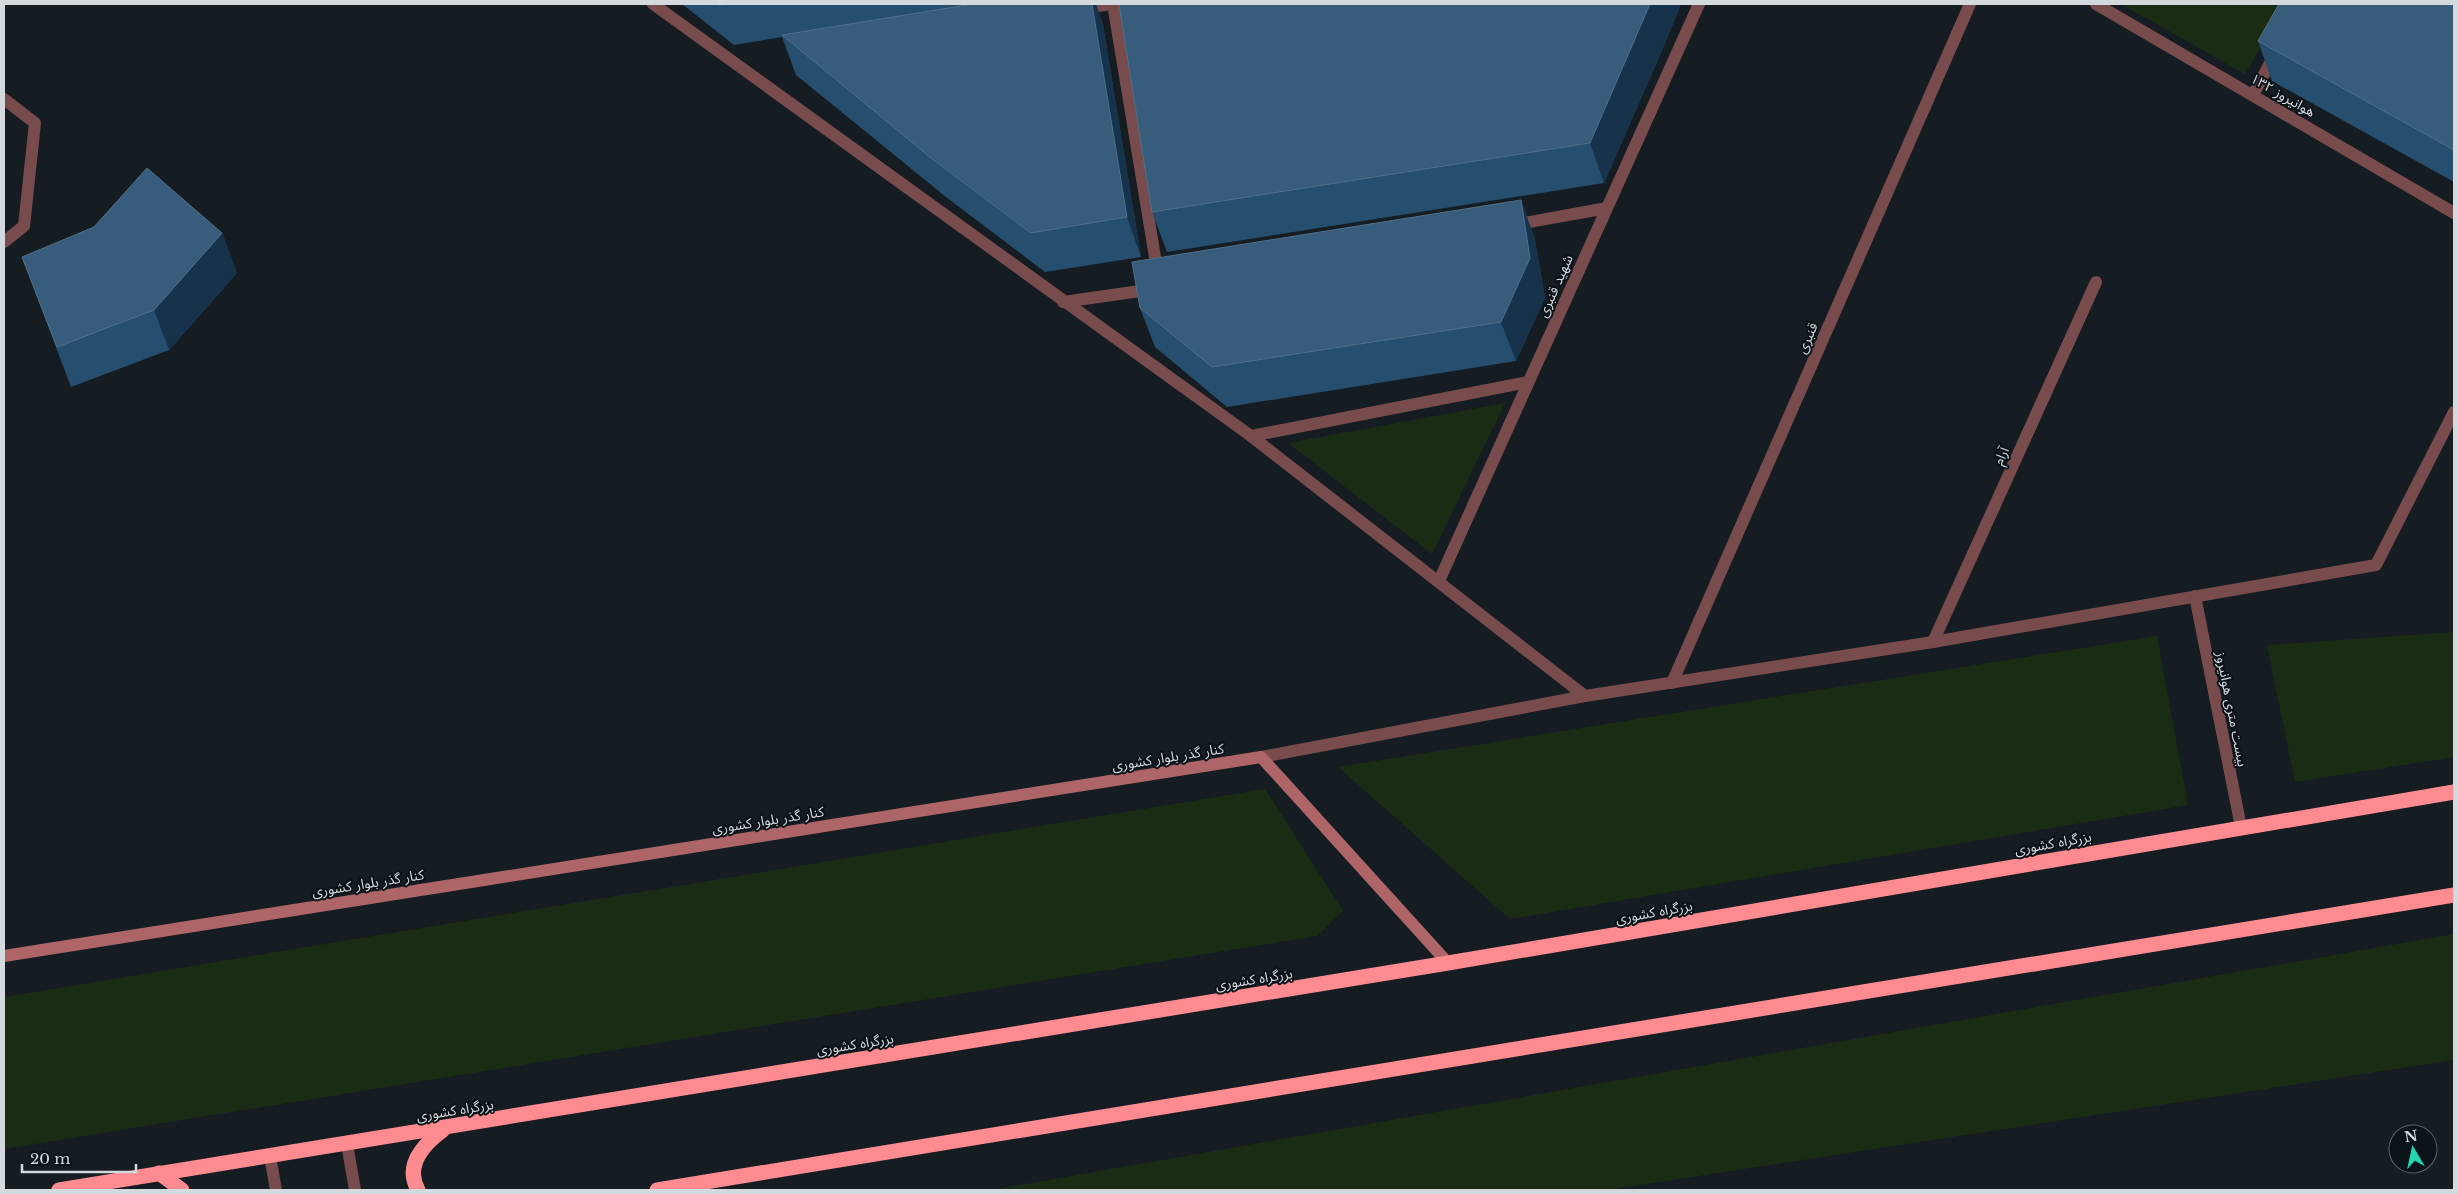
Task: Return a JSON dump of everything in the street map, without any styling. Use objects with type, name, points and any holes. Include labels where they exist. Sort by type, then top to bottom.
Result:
[{"type":"highway","name":"بزرگراه کشوری","points":[[59,1190],[1448,963],[2454,792]]},
{"type":"highway","points":[[657,1190],[2454,895]]},
{"type":"highway","points":[[418,1190],[413,1171],[417,1154],[428,1141],[446,1128]]},
{"type":"highway","points":[[159,1173],[182,1190]]},
{"type":"highway","points":[[699,1190],[743,1176]]},
{"type":"street","points":[[653,4],[1251,436],[1585,696]]},
{"type":"street","points":[[1063,302],[1165,287],[1111,4],[1072,10]]},
{"type":"street","name":"شهید قنبری","points":[[1439,581],[1699,4]]},
{"type":"street","name":"قنبری","points":[[1672,683],[1970,4]]},
{"type":"street","name":"هوانیروز ۱۳۲","points":[[2096,4],[2454,212]]},
{"type":"street","points":[[2253,95],[2280,45]]},
{"type":"street","points":[[4,99],[35,123],[24,226],[4,242]]},
{"type":"street","points":[[1500,227],[1607,208]]},
{"type":"street","name":"آرام","points":[[1933,642],[2096,282]]},
{"type":"street","points":[[1251,436],[1528,382]]},
{"type":"street","points":[[1261,757],[1585,696],[1933,642],[2376,565],[2454,412]]},
{"type":"street","name":"بیست متری هوانیروز","points":[[2195,596],[2241,827]]},
{"type":"street","points":[[1261,757],[1448,963]]},
{"type":"street","name":"کنار گذر بلوار کشوری","points":[[4,956],[1261,757]]},
{"type":"street","points":[[347,1144],[355,1190]]},
{"type":"street","points":[[270,1156],[276,1190]]},
{"type":"green space","points":[[2121,4],[2285,4],[2245,74]]},
{"type":"green space","points":[[1505,403],[1432,554],[1288,443]]},
{"type":"green space","points":[[2454,632],[2454,757],[2295,782],[2267,645]]},
{"type":"green space","points":[[2157,636],[2188,805],[1510,919],[1338,767]]},
{"type":"green space","points":[[1265,789],[1343,911],[1317,936],[4,1149],[4,997]]},
{"type":"green space","points":[[2454,934],[2454,1060],[1607,1190],[991,1190]]},
{"type":"building","points":[[973,4],[1092,4],[1127,217],[1031,233],[931,158],[782,35]]},
{"type":"building","points":[[1119,4],[1650,4],[1590,143],[1152,212]]},
{"type":"building","points":[[2279,4],[2454,4],[2454,150],[2258,41]]},
{"type":"building","points":[[147,168],[222,233],[154,310],[57,347],[22,257],[94,227]]},
{"type":"building","points":[[1521,200],[1530,258],[1501,322],[1212,367],[1140,308],[1132,262]]}]
